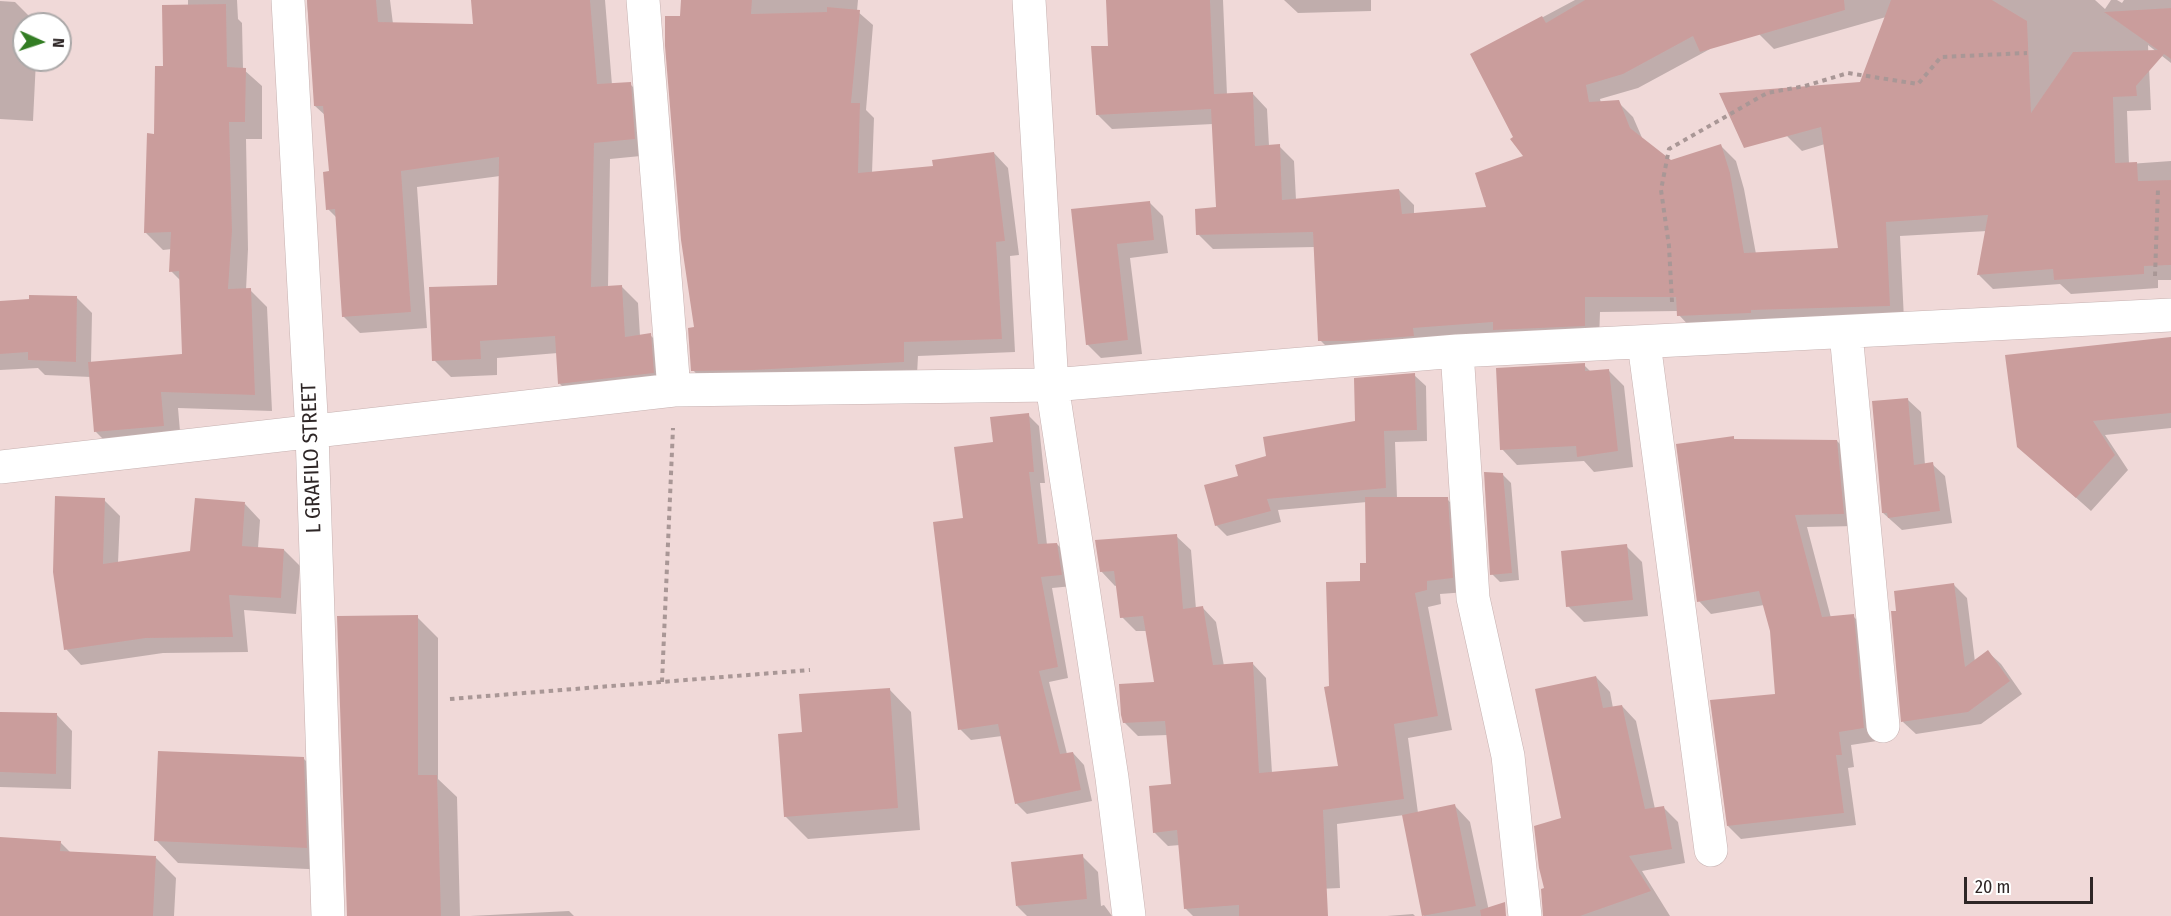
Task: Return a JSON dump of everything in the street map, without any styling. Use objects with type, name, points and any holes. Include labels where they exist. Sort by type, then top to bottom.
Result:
[{"type":"street","name":"L GRAFILO STREET","points":[[288,0],[312,433],[328,916]]},
{"type":"street","points":[[643,0],[675,390]]},
{"type":"street","points":[[1029,0],[1052,385],[1112,778],[1129,916]]},
{"type":"street","points":[[0,468],[675,390],[1052,385],[1457,351],[1846,333],[2162,315]]},
{"type":"street","points":[[1846,333],[1882,726]]},
{"type":"street","points":[[1659,342],[1711,850]]},
{"type":"street","points":[[1457,351],[1473,598],[1508,756],[1525,916]]},
{"type":"path","points":[[1659,342],[1669,246],[1661,190],[1669,149],[1767,93],[1805,86],[1848,74],[1918,84],[1941,57],[2027,53]]},
{"type":"path","points":[[2158,189],[2162,315]]},
{"type":"path","points":[[662,682],[675,390]]},
{"type":"path","points":[[450,699],[810,670]]},
{"type":"building","points":[[307,0],[376,0],[378,22],[473,24],[471,0],[590,0],[597,84],[631,82],[635,139],[594,143],[591,287],[622,285],[625,337],[651,333],[654,373],[558,384],[555,336],[480,341],[481,359],[432,361],[429,287],[497,285],[499,157],[401,171],[411,312],[342,317],[335,209],[326,210],[323,172],[329,171],[323,106],[314,106]]},
{"type":"building","points":[[681,0],[752,0],[751,14],[827,12],[827,7],[860,10],[851,103],[860,103],[858,173],[933,166],[932,160],[994,152],[1005,241],[996,242],[1002,339],[904,342],[904,362],[691,371],[688,328],[694,327],[681,240],[665,46],[665,16],[680,16]]},
{"type":"building","points":[[1106,0],[1210,0],[1214,94],[1253,92],[1255,146],[1280,144],[1282,200],[1399,189],[1402,214],[1486,207],[1475,173],[1523,156],[1510,139],[1513,137],[1470,54],[1542,16],[1546,23],[1585,0],[1844,0],[1845,10],[1700,52],[1693,36],[1623,74],[1586,85],[1589,102],[1619,100],[1630,128],[1671,160],[1721,144],[1730,173],[1744,253],[1838,248],[1821,127],[1744,148],[1719,93],[1860,82],[1891,0],[1992,0],[2027,21],[2031,113],[2073,52],[2158,50],[2104,12],[2171,8],[2171,59],[2164,54],[2136,86],[2137,96],[2113,97],[2115,163],[2137,162],[2138,181],[2171,180],[2171,265],[2144,266],[2144,274],[2054,280],[2053,269],[1977,275],[1988,215],[1886,222],[1890,306],[1751,310],[1751,313],[1677,316],[1676,297],[1585,297],[1585,326],[1493,330],[1493,322],[1413,328],[1414,336],[1353,341],[1318,341],[1313,232],[1196,235],[1195,209],[1216,207],[1211,109],[1096,115],[1091,46],[1108,46]]},
{"type":"building","points":[[226,4],[227,67],[246,68],[245,122],[229,122],[232,231],[228,289],[251,288],[255,395],[161,392],[164,426],[94,432],[88,362],[182,354],[179,271],[169,272],[171,232],[144,233],[147,133],[154,134],[155,66],[163,66],[162,5]]},
{"type":"building","points":[[1150,201],[1154,240],[1117,244],[1128,340],[1086,345],[1071,209]]},
{"type":"building","points":[[29,295],[77,296],[76,362],[28,360],[28,352],[0,354],[0,301],[29,299]]},
{"type":"building","points":[[2171,337],[2171,413],[2093,421],[2115,455],[2076,498],[2017,447],[2005,355]]},
{"type":"building","points":[[1585,363],[1585,371],[1609,369],[1618,451],[1577,457],[1576,446],[1500,450],[1496,368]]},
{"type":"building","points":[[1415,373],[1417,430],[1384,431],[1386,488],[1267,499],[1271,511],[1215,526],[1204,485],[1238,476],[1235,465],[1266,456],[1263,437],[1355,421],[1354,378]]},
{"type":"building","points":[[1908,398],[1914,465],[1933,462],[1940,511],[1888,518],[1887,513],[1882,513],[1872,401]]},
{"type":"building","points":[[1029,413],[1034,472],[1029,472],[1038,544],[1057,543],[1062,575],[1041,577],[1058,667],[1039,671],[1060,754],[1073,752],[1081,790],[1015,804],[998,724],[958,730],[933,522],[963,518],[954,447],[993,442],[990,417]]},
{"type":"building","points":[[1734,436],[1734,439],[1837,440],[1844,514],[1795,515],[1822,617],[1854,614],[1864,728],[1839,732],[1842,755],[1836,755],[1844,813],[1727,826],[1710,700],[1775,694],[1770,631],[1759,591],[1697,602],[1676,444]]},
{"type":"building","points":[[1484,472],[1503,473],[1512,573],[1490,575]]},
{"type":"building","points":[[55,496],[105,498],[103,564],[190,551],[195,498],[245,502],[242,546],[284,549],[281,598],[229,595],[233,637],[146,638],[64,650],[53,572]]},
{"type":"building","points":[[1365,497],[1448,497],[1453,578],[1427,581],[1427,590],[1415,593],[1438,716],[1394,724],[1404,799],[1323,810],[1328,916],[1239,916],[1239,905],[1184,909],[1177,830],[1153,833],[1149,786],[1171,784],[1165,721],[1123,723],[1121,715],[1119,684],[1154,682],[1143,616],[1120,618],[1114,571],[1100,572],[1095,540],[1177,534],[1183,609],[1203,606],[1213,665],[1253,662],[1259,773],[1338,766],[1324,687],[1329,686],[1326,582],[1360,581],[1360,563],[1366,563]]},
{"type":"building","points":[[1627,544],[1633,600],[1566,607],[1561,551]]},
{"type":"building","points":[[1954,583],[1965,667],[1988,650],[2010,681],[1968,712],[1901,722],[1891,611],[1896,611],[1894,591]]},
{"type":"building","points":[[418,615],[418,775],[437,775],[441,916],[347,916],[337,616]]},
{"type":"building","points":[[1596,676],[1603,708],[1622,705],[1645,809],[1664,806],[1672,849],[1629,856],[1651,891],[1580,916],[1543,916],[1541,889],[1544,888],[1534,826],[1561,818],[1535,689]]},
{"type":"building","points":[[890,688],[898,808],[784,817],[778,734],[802,732],[799,694]]},
{"type":"building","points":[[0,712],[57,713],[56,774],[0,772]]},
{"type":"building","points":[[158,751],[304,757],[307,848],[154,841]]},
{"type":"building","points":[[1455,804],[1476,906],[1422,916],[1402,815]]},
{"type":"building","points":[[0,837],[61,841],[60,851],[156,856],[153,916],[0,916]]},
{"type":"building","points":[[1083,854],[1087,899],[1016,906],[1011,862]]},
{"type":"building","points":[[1505,902],[1506,916],[1481,916],[1480,910]]}]
